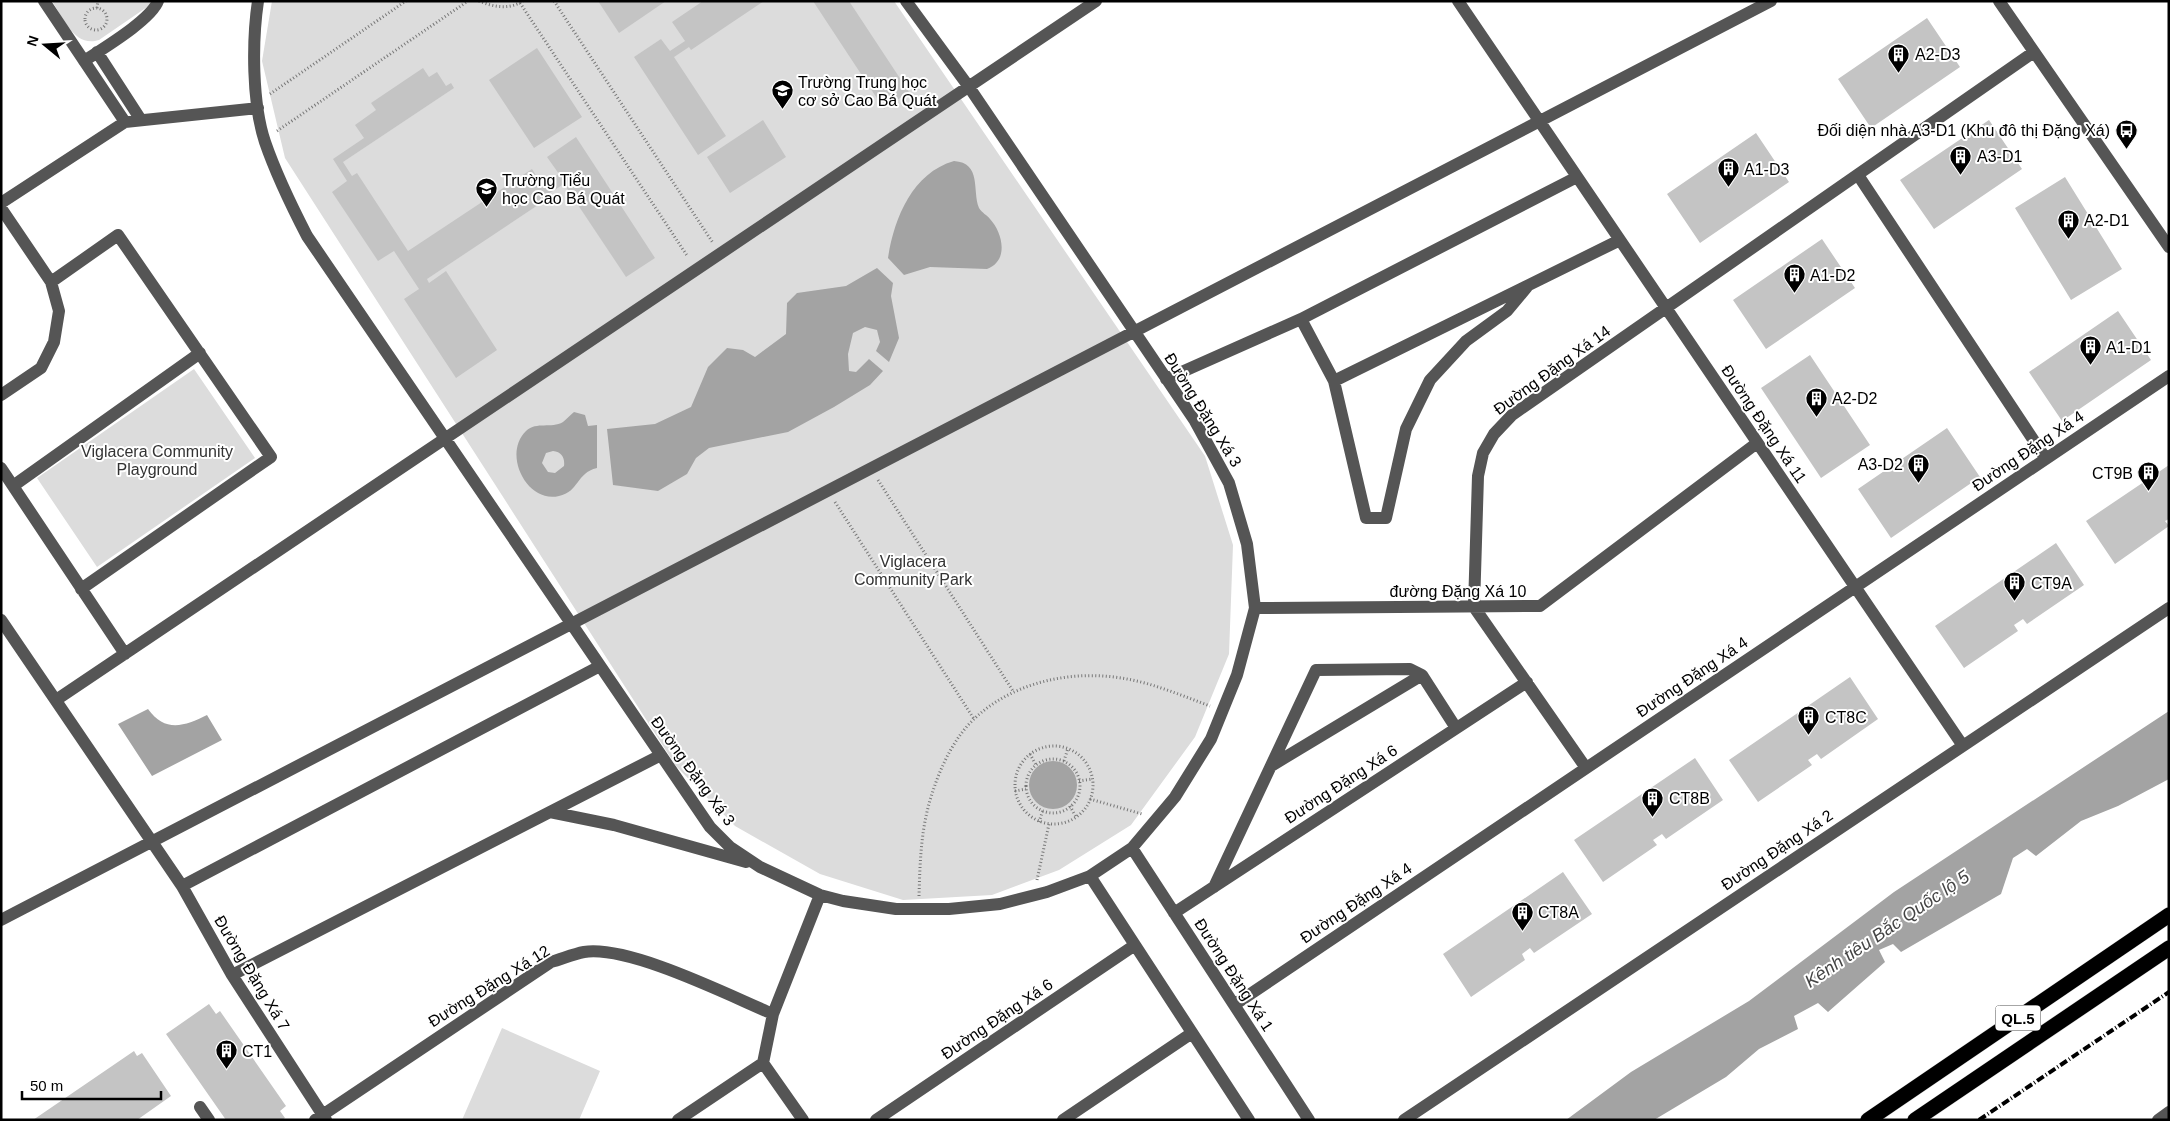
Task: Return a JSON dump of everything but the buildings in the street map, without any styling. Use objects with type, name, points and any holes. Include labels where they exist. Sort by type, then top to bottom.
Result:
[{"type":"highway","name":"QL.5","points":[[1868,1120],[2169,915]]},
{"type":"highway","name":"QL.5","points":[[1915,1120],[2169,948]]},
{"type":"street","points":[[44,1],[125,122]]},
{"type":"street","points":[[84,61],[140,22],[155,9],[158,1]]},
{"type":"street","name":"Đường Đặng Xá 3","points":[[258,1],[255,68],[258,105],[264,140],[282,186],[307,236],[710,827],[730,847],[760,867],[820,895],[843,901],[896,909],[949,909],[1000,904],[1034,895],[1090,876],[1132,848],[1175,797],[1211,739],[1237,675],[1255,608],[1247,544],[1229,484],[1195,421],[969,87],[906,1]]},
{"type":"street","points":[[56,700],[1096,1]]},
{"type":"street","name":"Đường Đặng Xá 11","points":[[1458,1],[1963,746]]},
{"type":"street","points":[[1,920],[1135,333],[1771,1]]},
{"type":"street","points":[[2000,1],[2169,248]]},
{"type":"street","points":[[96,52],[141,120]]},
{"type":"street","name":"Đường Đặng Xá 14","points":[[1474,607],[1478,476],[1483,453],[1494,434],[1512,415],[2034,52]]},
{"type":"street","points":[[1,203],[125,122],[258,105]]},
{"type":"street","points":[[1858,175],[2046,459]]},
{"type":"street","points":[[1166,379],[1301,318],[1577,176]]},
{"type":"street","points":[[1,208],[51,282],[59,311],[54,342],[41,368],[1,395]]},
{"type":"street","points":[[51,282],[118,235],[271,457],[82,589]]},
{"type":"street","points":[[1334,381],[1620,240]]},
{"type":"street","points":[[1301,318],[1334,381],[1366,518],[1386,518],[1406,428],[1430,380],[1466,341],[1507,311],[1527,287]]},
{"type":"street","points":[[13,486],[200,353]]},
{"type":"street","name":"Đường Đặng Xá 4","points":[[1234,1005],[2169,376]]},
{"type":"street","name":"đường Đặng Xá 10","points":[[1255,608],[1540,606],[1757,443]]},
{"type":"street","points":[[1,468],[124,654]]},
{"type":"street","points":[[1474,607],[1586,768]]},
{"type":"street","name":"Đường Đặng Xá 2","points":[[1404,1120],[2169,608]]},
{"type":"street","name":"Đường Đặng Xá 7","points":[[1,620],[182,886],[232,976],[321,1118]]},
{"type":"street","points":[[182,886],[600,666]]},
{"type":"street","points":[[1214,887],[1316,670],[1410,669],[1422,675],[1456,728]]},
{"type":"street","points":[[1271,766],[1422,675]]},
{"type":"street","name":"Đường Đặng Xá 6","points":[[1174,913],[1526,682]]},
{"type":"street","points":[[232,976],[661,755]]},
{"type":"street","points":[[550,812],[614,825],[760,867]]},
{"type":"street","name":"Đường Đặng Xá 1","points":[[1132,848],[1310,1120]]},
{"type":"street","points":[[1090,876],[1249,1120]]},
{"type":"street","points":[[678,1120],[763,1064],[773,1014],[820,895]]},
{"type":"street","name":"Đường Đặng Xá 6","points":[[876,1120],[1135,945]]},
{"type":"street","name":"Đường Đặng Xá 12","points":[[321,1118],[551,962],[585,952],[622,954],[660,966],[773,1014]]},
{"type":"street","points":[[1063,1120],[1192,1033]]},
{"type":"street","points":[[763,1064],[803,1120]]},
{"type":"street","points":[[200,1107],[209,1120]]},
{"type":"street","points":[[2158,1120],[2169,1112]]},
{"type":"path","points":[[97,8],[98,1]]},
{"type":"path","points":[[258,105],[406,1]]},
{"type":"path","points":[[264,140],[468,1]]},
{"type":"path","points":[[479,1],[498,7],[522,2],[697,269]]},
{"type":"path","points":[[554,1],[720,254]]},
{"type":"path","points":[[97,8],[105,14],[106,21],[103,27],[96,30],[87,26],[84,19],[89,10],[97,8]]},
{"type":"path","points":[[871,469],[1013,691]]},
{"type":"path","points":[[828,491],[974,719]]},
{"type":"path","points":[[919,909],[920,853],[932,795],[954,746],[974,719],[1013,691],[1050,679],[1076,676],[1118,678],[1164,689],[1222,710]]},
{"type":"path","points":[[1048,746],[1068,748],[1083,759],[1090,770],[1092,779],[1090,799],[1086,808],[1076,817],[1065,823],[1049,824],[1039,822],[1028,816],[1020,806],[1014,781],[1018,768],[1030,754],[1048,746]]},
{"type":"path","points":[[1064,761],[1068,748]]},
{"type":"path","points":[[1030,754],[1036,765]]},
{"type":"path","points":[[1055,758],[1071,766],[1079,781],[1079,791],[1070,806],[1054,813],[1043,810],[1031,802],[1026,789],[1027,776],[1036,765],[1046,759],[1055,758]]},
{"type":"path","points":[[1079,781],[1092,779]]},
{"type":"path","points":[[1015,791],[1026,789]]},
{"type":"path","points":[[1090,799],[1156,819]]},
{"type":"path","points":[[1070,806],[1076,817]]},
{"type":"path","points":[[1039,822],[1043,810]]},
{"type":"path","points":[[1034,895],[1049,824]]},
{"type":"green space","points":[[52,1],[151,1],[150,5],[99,40],[91,41],[83,40],[76,36],[65,23]]},
{"type":"green space","name":"Viglacera Community Park","points":[[272,1],[894,1],[1205,456],[1233,545],[1229,654],[1195,737],[1131,825],[1059,870],[992,895],[903,900],[820,874],[735,826],[676,766],[285,158],[262,61]]},
{"type":"green space","name":"Viglacera Community Playground","points":[[194,369],[255,458],[97,567],[37,478]]},
{"type":"green space","points":[[502,1028],[600,1071],[579,1120],[462,1120]]},
{"type":"water","points":[[954,161],[963,163],[972,172],[979,208],[995,225],[1001,239],[1002,246],[999,260],[987,269],[930,267],[904,275],[888,258],[900,213],[916,187],[927,176],[939,167]]},
{"type":"water","points":[[877,268],[893,283],[891,296],[899,338],[889,362],[876,351],[880,342],[877,330],[865,327],[853,333],[848,354],[849,371],[856,372],[869,359],[883,371],[870,385],[788,432],[709,448],[696,458],[687,474],[658,491],[613,485],[607,429],[655,424],[691,407],[708,367],[727,348],[743,350],[755,357],[786,334],[787,303],[797,293],[846,286]]},
{"type":"water","points":[[574,412],[585,415],[588,426],[597,425],[597,468],[585,474],[566,494],[547,496],[537,492],[528,485],[522,475],[517,464],[519,441],[530,428],[558,424]],"holes":[[[553,451],[559,453],[564,460],[564,466],[555,473],[548,472],[542,463],[546,453]]]},
{"type":"water","points":[[148,709],[161,722],[176,725],[191,722],[207,715],[222,740],[152,776],[118,724]]},
{"type":"water","name":"Kênh tiêu Bắc Quốc lộ 5","points":[[2169,711],[2169,779],[2118,806],[2081,821],[2036,856],[2027,849],[2013,858],[2001,894],[1901,952],[1893,944],[1879,950],[1885,962],[1828,1012],[1818,1003],[1794,1016],[1798,1029],[1759,1049],[1726,1077],[1654,1120],[1566,1120],[1631,1072],[1749,1001],[1894,892]]},
{"type":"water","points":[[1053,761],[1062,763],[1070,768],[1075,776],[1077,785],[1075,794],[1070,802],[1062,807],[1053,809],[1044,807],[1036,802],[1031,794],[1029,785],[1031,776],[1036,768],[1044,763]]},
{"type":"railway","points":[[1979,1120],[2169,992]]},
{"type":"place","name":"A2-D3","points":[[1899,73]]},
{"type":"place","name":"Trường Trung học cơ sở Cao Bá Quát","points":[[782,110]]},
{"type":"place","name":"Đối diện nhà A3-D1 (Khu đô thị Đặng Xá)","points":[[2126,149]]},
{"type":"place","name":"A3-D1","points":[[1961,175]]},
{"type":"place","name":"A1-D3","points":[[1728,188]]},
{"type":"place","name":"Trường Tiểu học Cao Bá Quát","points":[[486,208]]},
{"type":"place","name":"A2-D1","points":[[2068,239]]},
{"type":"place","name":"A1-D2","points":[[1794,294]]},
{"type":"place","name":"A1-D1","points":[[2090,366]]},
{"type":"place","name":"A2-D2","points":[[1816,417]]},
{"type":"place","name":"A3-D2","points":[[1919,483]]},
{"type":"place","name":"CT9B","points":[[2149,492]]},
{"type":"place","name":"CT9A","points":[[2015,602]]},
{"type":"place","name":"CT8C","points":[[1809,736]]},
{"type":"place","name":"CT8B","points":[[1653,817]]},
{"type":"place","name":"CT8A","points":[[1522,931]]},
{"type":"place","name":"CT1","points":[[226,1070]]}]
